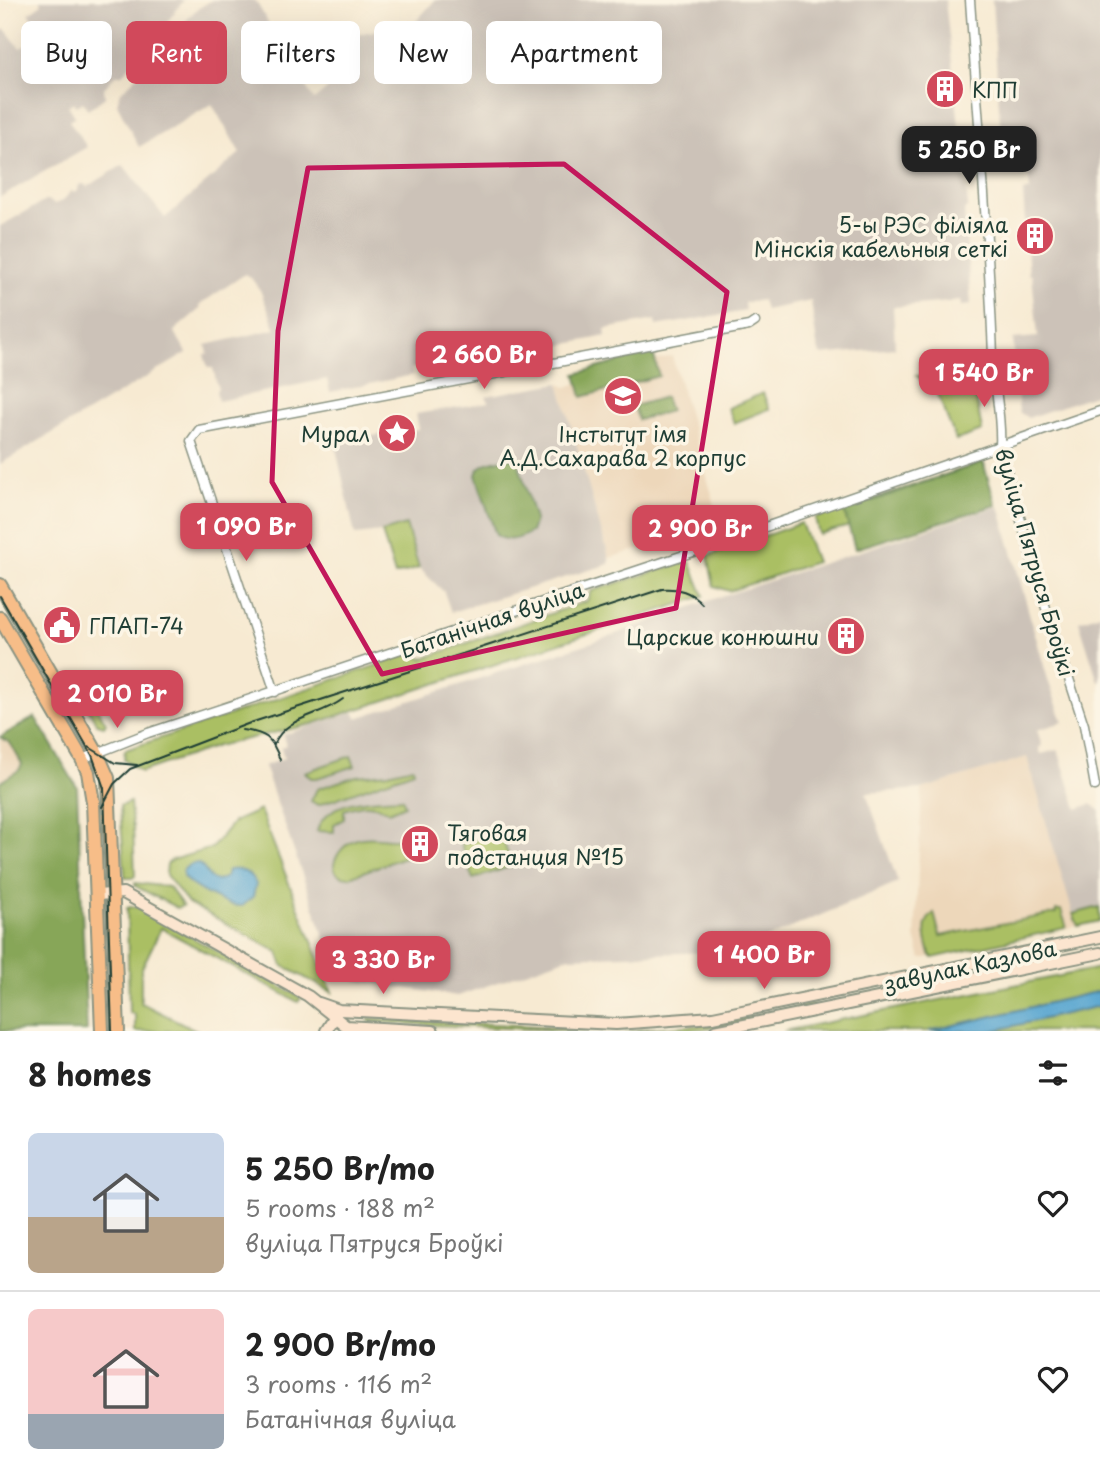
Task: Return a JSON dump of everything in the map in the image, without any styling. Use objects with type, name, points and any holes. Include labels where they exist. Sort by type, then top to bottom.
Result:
[{"type":"main road","points":[[0,584],[105,768],[110,790],[118,1031]]},
{"type":"main road","points":[[0,618],[88,772],[93,802],[102,1031]]},
{"type":"main road","points":[[98,895],[123,893],[319,1003],[336,1014],[346,1026],[433,1031]]},
{"type":"main road","name":"завулак Казлова","points":[[336,1014],[616,1024],[713,1017],[1100,937]]},
{"type":"main road","name":"завулак Казлова","points":[[715,1031],[1100,953]]},
{"type":"main road","points":[[821,996],[824,1010]]},
{"type":"main road","points":[[326,1031],[336,1014]]},
{"type":"street","name":"вуліца Пятруся Броўкі","points":[[970,0],[1000,447],[1045,605],[1084,725],[1095,786]]},
{"type":"street","points":[[275,692],[191,441],[200,430],[749,326],[755,322]]},
{"type":"street","name":"Батанічная вуліца","points":[[82,759],[148,733],[1100,411]]},
{"type":"highlighted area","points":[[564,164],[727,292],[676,608],[382,674],[272,482],[278,331],[308,168]]},
{"type":"shaded area","points":[[40,0],[184,0],[168,21],[126,21],[126,70],[112,79],[112,21],[34,21],[29,13],[42,4]]},
{"type":"shaded area","points":[[212,0],[255,0],[267,21],[241,21],[241,84],[305,84],[314,100],[333,84],[360,84],[360,34],[374,31],[374,84],[472,84],[472,21],[417,21],[435,0],[945,0],[968,206],[964,211],[971,305],[961,306],[960,301],[893,307],[895,348],[820,355],[811,301],[765,310],[762,300],[744,303],[745,311],[656,326],[655,320],[605,329],[606,336],[514,355],[458,371],[445,372],[428,366],[428,370],[417,372],[416,367],[411,369],[413,375],[330,392],[327,379],[218,401],[213,368],[208,368],[204,355],[208,353],[206,345],[276,329],[260,290],[245,274],[199,305],[201,308],[174,331],[187,353],[0,464],[0,226],[47,200],[54,204],[63,201],[71,191],[78,190],[79,185],[84,184],[87,187],[123,165],[165,218],[240,153],[212,104],[139,147],[117,104],[120,93],[129,84],[227,84],[227,21],[186,21],[196,10]]},
{"type":"shaded area","points":[[992,0],[1100,0],[1100,393],[1028,418],[1019,412],[1013,339],[1038,337],[1032,275],[1029,275],[1023,192],[1030,190],[1027,165],[1003,167]]},
{"type":"shaded area","points":[[5,29],[20,48],[21,84],[108,84],[104,88],[105,97],[88,110],[83,102],[77,106],[73,102],[68,106],[75,116],[69,121],[87,147],[0,197],[0,32]]},
{"type":"shaded area","points":[[672,356],[721,526],[609,558],[559,383],[566,387]]},
{"type":"shaded area","points":[[559,383],[609,564],[451,612],[444,592],[419,568],[395,575],[382,532],[355,535],[335,444],[382,434],[384,443],[392,441],[391,433],[419,429],[416,414],[489,402],[486,396]]},
{"type":"shaded area","points":[[999,506],[1048,680],[1063,722],[1037,730],[1042,746],[1039,747],[1041,754],[1058,750],[1077,809],[1091,804],[1100,810],[1100,910],[1099,908],[1073,914],[1027,757],[922,789],[866,793],[898,882],[737,951],[568,957],[458,996],[338,976],[264,766],[284,758],[281,748],[286,746],[283,735],[354,712],[357,718]]},
{"type":"shaded area","points":[[1100,614],[1100,681],[1098,681],[1079,621]]},
{"type":"shaded area","points":[[0,739],[10,743],[23,764],[19,770],[0,782]]},
{"type":"shaded area","points":[[1027,757],[1078,926],[921,959],[915,937],[922,789]]},
{"type":"green space","points":[[653,352],[659,376],[582,397],[576,374]]},
{"type":"green space","points":[[972,374],[982,431],[956,440],[937,392],[917,376]]},
{"type":"green space","points":[[763,393],[769,409],[734,423],[728,408]]},
{"type":"green space","points":[[665,397],[670,411],[638,420],[634,406]]},
{"type":"green space","points":[[510,458],[518,461],[535,520],[531,532],[509,539],[496,535],[476,475],[485,464]]},
{"type":"green space","points":[[983,462],[985,466],[857,548],[850,526],[819,534],[815,518]]},
{"type":"green space","points":[[983,462],[996,505],[855,549],[844,511]]},
{"type":"green space","points":[[801,523],[816,562],[729,591],[714,586],[708,556]]},
{"type":"green space","points":[[406,525],[419,568],[395,575],[382,532]]},
{"type":"green space","points":[[688,561],[704,596],[312,724],[217,746],[141,772],[124,759],[125,750],[413,653],[422,659],[587,601],[591,591]]},
{"type":"green space","points":[[77,680],[83,682],[106,723],[104,726],[97,724],[73,684]]},
{"type":"green space","points":[[35,717],[77,787],[87,1031],[0,1031],[0,782],[19,770],[22,764],[10,743],[0,737]]},
{"type":"green space","points":[[351,756],[355,766],[317,778],[311,778],[305,772]]},
{"type":"green space","points":[[413,767],[414,771],[318,805],[311,801],[317,789],[356,776]]},
{"type":"green space","points":[[402,798],[405,805],[389,812],[367,805],[344,810],[344,819],[334,824],[334,832],[317,831],[330,812],[341,807],[365,801]]},
{"type":"green space","points":[[130,802],[135,876],[125,878],[120,806]]},
{"type":"green space","points":[[260,810],[332,992],[283,966],[278,952],[188,903],[166,875],[167,864],[172,860],[212,848],[233,822]]},
{"type":"green space","points":[[500,831],[512,866],[473,879],[461,844]]},
{"type":"green space","points":[[422,834],[423,837],[404,844],[407,856],[349,877],[335,871],[335,860],[339,853],[357,839],[395,839]]},
{"type":"green space","points":[[135,883],[169,887],[183,906],[177,908],[135,886]]},
{"type":"green space","points":[[137,907],[301,998],[298,1002],[161,928],[141,970],[141,1003],[198,1031],[135,1031],[135,1014],[129,1013],[127,908]]},
{"type":"green space","points":[[1099,907],[1100,921],[1078,926],[1073,914]]},
{"type":"green space","points":[[1056,910],[1061,910],[1065,928],[933,958],[930,954],[926,926],[934,913],[940,936],[1056,913]]},
{"type":"green space","points":[[1100,968],[1100,991],[929,1031],[784,1031]]},
{"type":"green space","points":[[814,1004],[815,1008],[705,1029],[620,1030],[716,1024]]},
{"type":"green space","points":[[1100,1006],[1100,1031],[992,1031]]},
{"type":"green space","points":[[369,1018],[620,1030],[529,1029],[369,1022]]},
{"type":"water","points":[[197,863],[217,881],[226,877],[228,870],[245,872],[256,884],[253,897],[242,906],[220,900],[202,891],[183,877],[183,870]]},
{"type":"water","points":[[1100,991],[1100,1006],[992,1031],[929,1031]]},
{"type":"tram line","points":[[102,807],[114,784],[130,769],[250,723],[662,589],[684,591],[702,604]]},
{"type":"tram line","points":[[0,596],[92,755],[104,788],[112,1031]]},
{"type":"tram line","points":[[274,744],[287,727],[343,699]]},
{"type":"tram line","points":[[242,730],[267,737],[280,760]]},
{"type":"tram line","points":[[89,747],[115,763],[137,765]]},
{"type":"place","name":"КПП","points":[[945,89]]},
{"type":"place","name":"5-ы РЭС філіяла Мінскія кабельныя сеткі","points":[[1035,236]]},
{"type":"place","name":"Інстытут імя А.Д.Сахарава 2 корпус","points":[[623,396]]},
{"type":"place","name":"Мурал","points":[[397,433]]},
{"type":"place","name":"ГПАП-74","points":[[62,625]]},
{"type":"place","name":"Царские конюшни","points":[[846,636]]},
{"type":"place","name":"Тяговая подстанция №15","points":[[420,844]]}]
